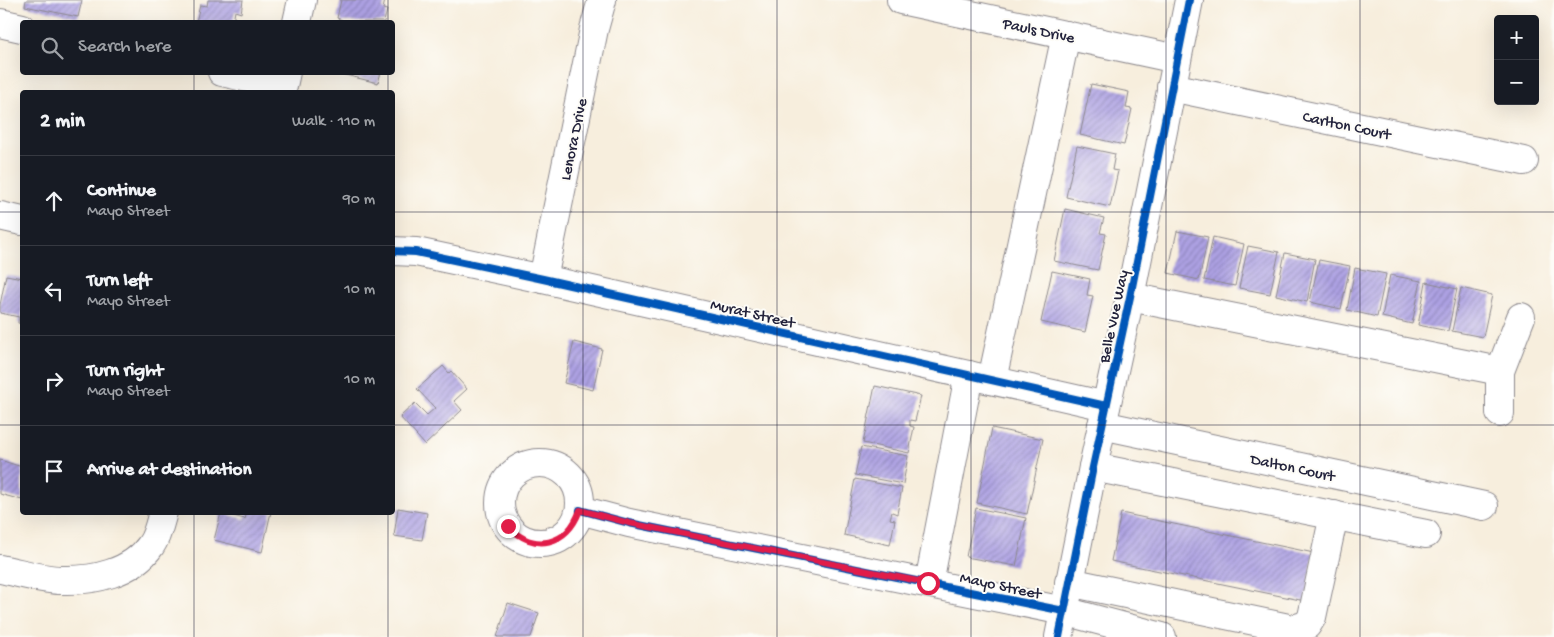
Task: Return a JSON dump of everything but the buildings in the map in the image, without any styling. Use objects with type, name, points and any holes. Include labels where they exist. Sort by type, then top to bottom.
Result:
[{"type":"street","points":[[297,20],[302,0]]},
{"type":"street","name":"Lenora Drive","points":[[543,278],[594,30],[602,0]]},
{"type":"street","name":"Pauls Drive","points":[[901,0],[1177,58]]},
{"type":"street","name":"Belle Vue Way","points":[[1062,624],[1069,582],[1130,297],[1189,0]]},
{"type":"street","points":[[0,23],[20,28]]},
{"type":"street","points":[[928,583],[1066,35]]},
{"type":"street","points":[[235,75],[284,86],[286,75]]},
{"type":"street","name":"Carlton Court","points":[[1171,87],[1524,161]]},
{"type":"street","points":[[0,216],[20,221]]},
{"type":"street","name":"Murat Street","points":[[395,250],[416,252],[543,278],[981,378],[1104,416]]},
{"type":"street","points":[[1130,297],[1500,371]]},
{"type":"street","points":[[1500,413],[1500,371],[1521,318]]},
{"type":"street","name":"Dalton Court","points":[[1104,416],[1484,506]]},
{"type":"street","points":[[1094,467],[1426,534]]},
{"type":"street","name":"Mayo Street","points":[[580,510],[629,523],[928,583],[1062,624],[1162,637]]},
{"type":"street","points":[[0,569],[59,580],[91,578],[121,569],[140,559],[152,543],[162,515]]},
{"type":"street","points":[[1069,582],[1292,629],[1307,625],[1312,617],[1334,516]]},
{"type":"cycle path","points":[[1059,637],[1130,297],[1189,0]]},
{"type":"cycle path","points":[[395,251],[416,252],[543,279],[1106,406]]},
{"type":"cycle path","points":[[580,510],[629,523],[1064,611]]},
{"type":"route","points":[[508,526],[517,535],[529,541],[542,543],[555,540],[567,533],[575,523],[580,510],[629,523],[928,583]]}]
